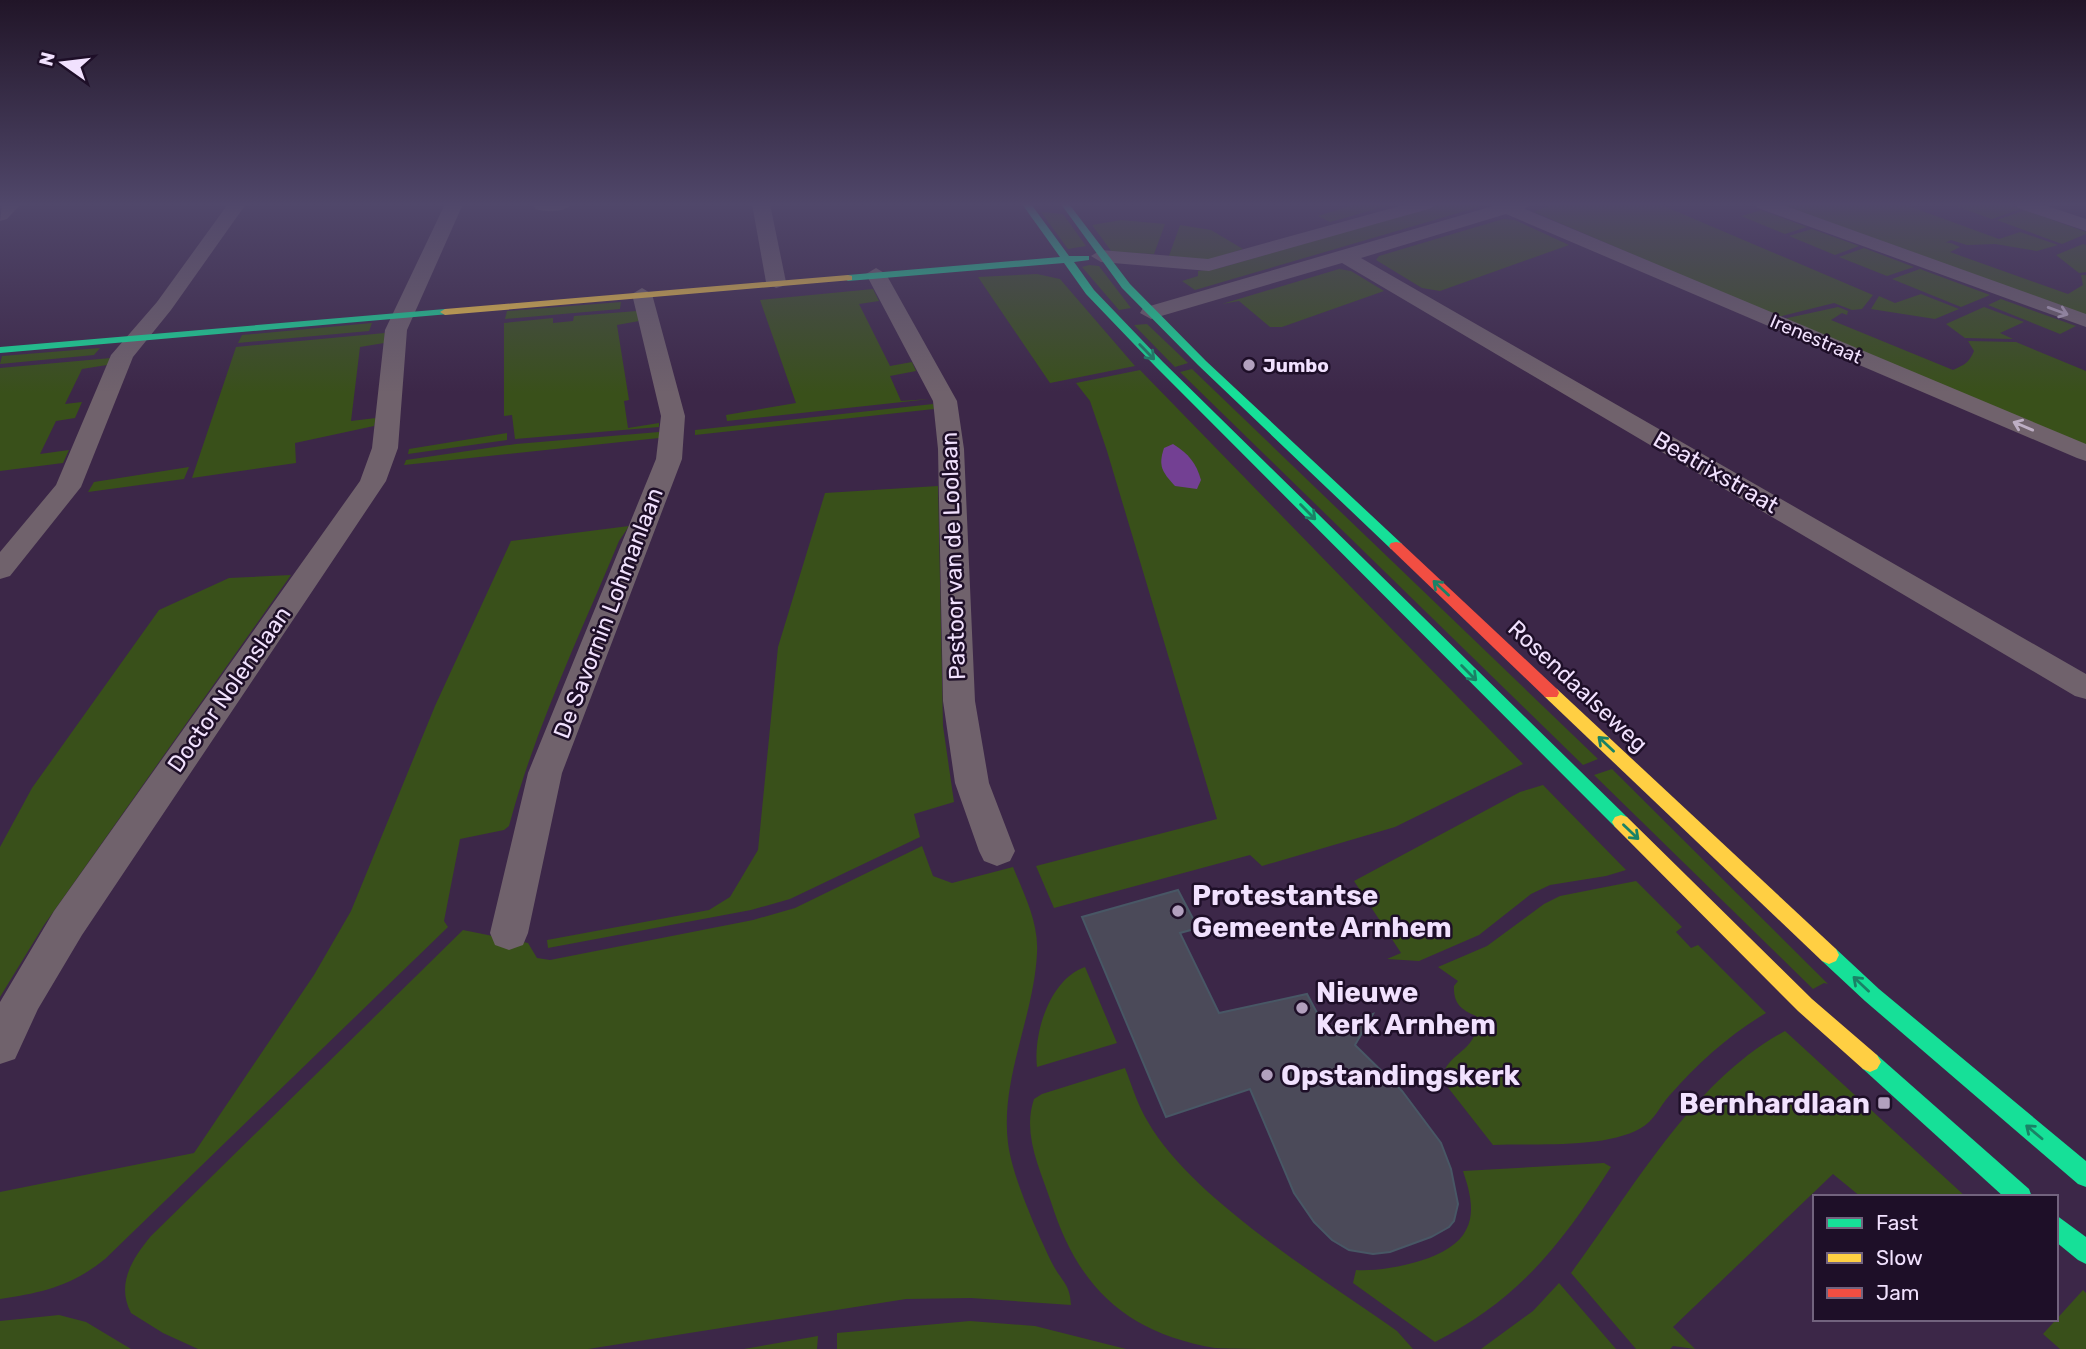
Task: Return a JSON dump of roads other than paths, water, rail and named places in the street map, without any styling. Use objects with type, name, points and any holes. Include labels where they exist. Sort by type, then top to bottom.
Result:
[{"type":"street","points":[[0,570],[68,487],[122,355],[164,306],[192,267]]},
{"type":"street","name":"Doctor Nolenslaan","points":[[0,1045],[24,996],[68,923],[373,481],[383,460],[396,330],[426,267]]},
{"type":"street","points":[[773,267],[776,282]]},
{"type":"street","points":[[0,350],[971,267]]},
{"type":"street","points":[[1071,267],[1118,322],[1805,1005],[2019,1195]]},
{"type":"street","name":"Rosendaalseweg","points":[[1111,267],[1151,313],[1872,995],[2086,1176]]},
{"type":"street","points":[[1118,322],[1311,267]]},
{"type":"street","name":"Beatrixstraat","points":[[1362,267],[2086,688]]},
{"type":"street","name":"Irenestraat","points":[[1656,267],[2086,453]]},
{"type":"street","points":[[1937,267],[2086,321]]},
{"type":"street","name":"Pastoor van de Loolaan","points":[[876,274],[945,401],[951,449],[959,701],[972,783],[997,851]]},
{"type":"street","name":"De Savornin Lohmanlaan","points":[[509,933],[545,773],[668,459],[673,416],[642,294]]},
{"type":"street","points":[[2058,1228],[2081,1243]]},
{"type":"place","name":"Jumbo","points":[[1249,365]]},
{"type":"place","name":"Protestantse Gemeente Arnhem","points":[[1178,911]]},
{"type":"place","name":"Nieuwe Kerk Arnhem","points":[[1302,1008]]},
{"type":"place","name":"Opstandingskerk","points":[[1267,1075]]},
{"type":"place","name":"Bernhardlaan","points":[[1884,1103]]}]
